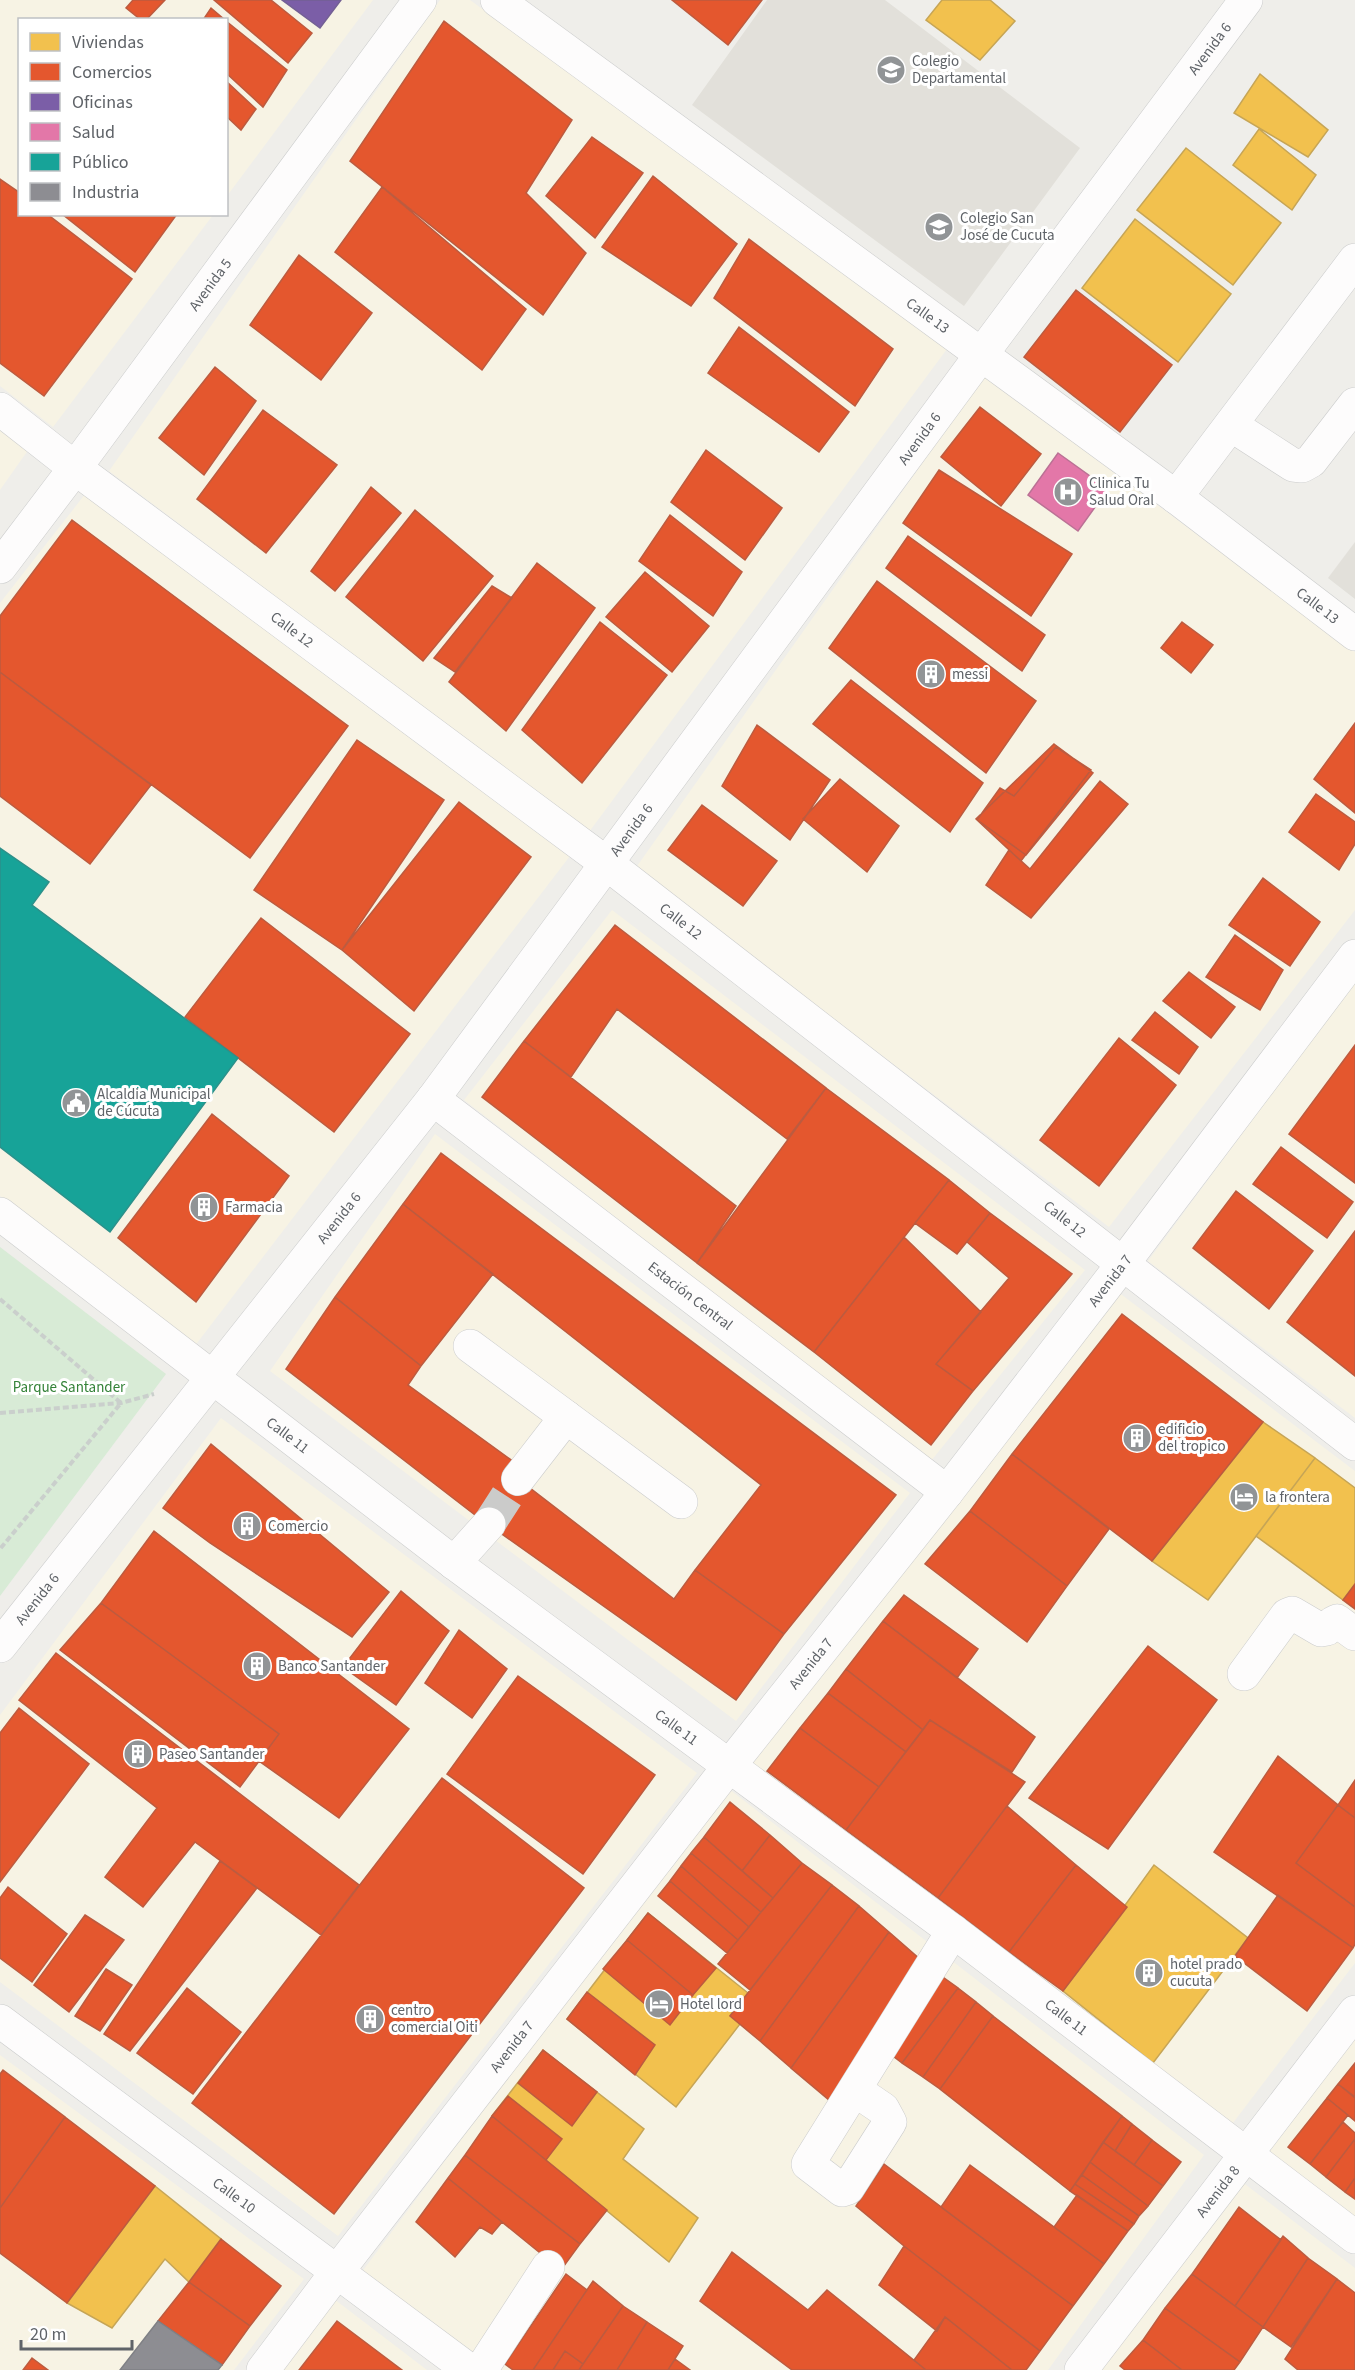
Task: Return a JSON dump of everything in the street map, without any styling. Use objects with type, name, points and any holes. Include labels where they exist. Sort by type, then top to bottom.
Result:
[{"type":"street","name":"Avenida 5","points":[[0,567],[420,0]]},
{"type":"street","name":"Calle 13","points":[[497,0],[1176,497],[1355,634]]},
{"type":"street","name":"Avenida 6","points":[[0,1646],[433,1099],[981,355],[1246,0]]},
{"type":"street","points":[[1176,497],[1355,260]]},
{"type":"street","points":[[1231,425],[1293,465],[1302,466],[1311,461],[1355,404]]},
{"type":"street","name":"Calle 12","points":[[0,409],[75,468],[606,863],[1355,1444]]},
{"type":"street","name":"Avenida 7","points":[[263,2370],[730,1765],[947,1492],[1355,956]]},
{"type":"street","name":"Estación Central","points":[[433,1099],[947,1492]]},
{"type":"street","name":"Calle 11","points":[[0,1214],[454,1563],[953,1931],[1355,2237]]},
{"type":"street","points":[[470,1346],[681,1502]]},
{"type":"street","points":[[518,1479],[566,1417]]},
{"type":"street","points":[[454,1563],[489,1524]]},
{"type":"street","points":[[1244,1674],[1287,1615],[1292,1613],[1321,1630],[1337,1622],[1355,1634]]},
{"type":"street","points":[[855,2090],[953,1931]]},
{"type":"street","name":"Avenida 8","points":[[1081,2370],[1355,2012]]},
{"type":"street","name":"Calle 10","points":[[0,2021],[469,2370]]},
{"type":"street","points":[[481,2370],[548,2267]]},
{"type":"path","points":[[0,1299],[121,1403]]},
{"type":"path","points":[[0,1413],[121,1403],[155,1394]]},
{"type":"path","points":[[0,1549],[121,1403]]},
{"type":"shaded area","points":[[0,0],[373,0],[228,195],[228,18],[18,18],[18,216],[212,216],[53,427],[0,386]]},
{"type":"shaded area","points":[[440,0],[470,0],[947,349],[589,832],[109,471]]},
{"type":"shaded area","name":"Colegio San José de Cucuta","points":[[767,0],[885,0],[1080,148],[964,306],[692,105]]},
{"type":"shaded area","points":[[984,376],[1355,652],[1355,910],[1109,1227],[635,869]]},
{"type":"shaded area","points":[[0,423],[31,446],[0,490]]},
{"type":"shaded area","points":[[86,493],[573,852],[194,1347],[0,1196],[0,603]]},
{"type":"shaded area","points":[[1355,542],[1355,599],[1328,578]]},
{"type":"shaded area","points":[[612,910],[1085,1270],[931,1461],[464,1100]]},
{"type":"shaded area","points":[[1355,981],[1355,1418],[1148,1261]]},
{"type":"shaded area","points":[[435,1134],[910,1493],[736,1721],[270,1371]]},
{"type":"shaded area","points":[[1118,1292],[1355,1471],[1355,1963],[1226,2132],[743,1763]]},
{"type":"shaded area","points":[[221,1418],[697,1773],[338,2236],[0,1982],[0,1715]]},
{"type":"shaded area","points":[[725,1786],[1204,2155],[1048,2370],[489,2370],[361,2273]]},
{"type":"shaded area","points":[[1355,2011],[1355,2227],[1250,2146]]},
{"type":"shaded area","points":[[0,2055],[304,2279],[234,2370],[0,2370]]},
{"type":"shaded area","points":[[1233,2175],[1355,2268],[1355,2370],[1088,2370]]},
{"type":"shaded area","points":[[334,2299],[427,2370],[283,2370]]},
{"type":"green space","name":"Parque Santander","points":[[0,1247],[166,1374],[0,1596]]},
{"type":"building: Viviendas","points":[[942,0],[990,0],[1015,21],[980,60],[926,20]]},
{"type":"building: Viviendas","points":[[1260,74],[1328,130],[1308,157],[1234,113]]},
{"type":"building: Viviendas","points":[[1259,129],[1316,175],[1292,210],[1233,165]]},
{"type":"building: Viviendas","points":[[1186,148],[1281,223],[1233,285],[1137,210]]},
{"type":"building: Viviendas","points":[[1135,219],[1231,294],[1178,362],[1082,288]]},
{"type":"building: Viviendas","name":"la frontera","points":[[1263,1422],[1315,1458],[1208,1600],[1152,1561]]},
{"type":"building: Viviendas","points":[[1315,1458],[1355,1488],[1355,1584],[1343,1600],[1256,1536]]},
{"type":"building: Viviendas","name":"hotel prado cucuta","points":[[1154,1865],[1248,1938],[1153,2063],[1063,1991]]},
{"type":"building: Viviendas","name":"Hotel lord","points":[[648,1913],[748,1993],[730,2016],[740,2024],[676,2107],[567,2019]]},
{"type":"building: Viviendas","points":[[543,2050],[644,2129],[623,2159],[698,2218],[669,2262],[492,2116]]},
{"type":"building: Viviendas","points":[[155,2186],[221,2239],[189,2282],[165,2259],[112,2328],[67,2303]]},
{"type":"building: Comercios","points":[[133,0],[165,0],[148,18],[138,18],[126,8]]},
{"type":"building: Comercios","points":[[214,0],[271,0],[312,33],[288,63]]},
{"type":"building: Comercios","points":[[672,0],[762,0],[728,45]]},
{"type":"building: Comercios","points":[[211,8],[223,18],[204,18]]},
{"type":"building: Comercios","points":[[444,21],[572,120],[526,193],[586,253],[543,315],[350,161]]},
{"type":"building: Comercios","points":[[228,23],[287,70],[263,107],[228,75]]},
{"type":"building: Comercios","points":[[228,83],[256,109],[241,130],[228,118]]},
{"type":"building: Comercios","points":[[592,137],[643,173],[595,238],[546,196]]},
{"type":"building: Comercios","points":[[653,176],[737,244],[691,306],[602,247]]},
{"type":"building: Comercios","points":[[0,179],[18,192],[18,216],[50,216],[132,279],[44,396],[0,363]]},
{"type":"building: Comercios","points":[[382,187],[526,309],[482,370],[335,252]]},
{"type":"building: Comercios","points":[[65,216],[176,216],[135,272]]},
{"type":"building: Comercios","points":[[749,239],[893,349],[855,406],[714,298]]},
{"type":"building: Comercios","points":[[299,255],[372,313],[321,380],[250,325]]},
{"type":"building: Comercios","points":[[1076,290],[1172,365],[1120,432],[1024,357]]},
{"type":"building: Comercios","points":[[739,327],[849,412],[819,452],[708,373]]},
{"type":"building: Comercios","points":[[215,367],[256,401],[204,475],[159,438]]},
{"type":"building: Comercios","points":[[980,407],[1041,454],[1001,506],[941,457]]},
{"type":"building: Comercios","points":[[263,410],[337,465],[266,553],[197,499]]},
{"type":"building: Comercios","points":[[706,450],[782,508],[745,560],[671,502]]},
{"type":"building: Comercios","points":[[939,470],[1072,554],[1031,616],[903,523]]},
{"type":"building: Comercios","points":[[371,487],[401,513],[335,591],[311,571]]},
{"type":"building: Comercios","points":[[415,510],[493,576],[423,661],[346,597]]},
{"type":"building: Comercios","points":[[670,515],[742,572],[713,616],[639,561]]},
{"type":"building: Comercios","points":[[72,520],[348,726],[250,858],[0,672],[0,616]]},
{"type":"building: Comercios","points":[[908,536],[1045,635],[1022,671],[886,568]]},
{"type":"building: Comercios","points":[[537,563],[595,608],[506,731],[449,682]]},
{"type":"building: Comercios","points":[[645,572],[709,626],[672,672],[606,617]]},
{"type":"building: Comercios","name":"messi","points":[[877,581],[1036,701],[986,773],[829,648]]},
{"type":"building: Comercios","points":[[492,586],[512,598],[455,672],[434,658]]},
{"type":"building: Comercios","points":[[600,622],[667,675],[582,783],[522,730]]},
{"type":"building: Comercios","points":[[1182,622],[1213,645],[1191,673],[1161,648]]},
{"type":"building: Comercios","points":[[0,672],[151,785],[90,864],[0,796]]},
{"type":"building: Comercios","points":[[851,680],[983,783],[950,832],[813,724]]},
{"type":"building: Comercios","points":[[1355,723],[1355,813],[1314,779]]},
{"type":"building: Comercios","points":[[757,725],[830,780],[790,840],[722,786]]},
{"type":"building: Comercios","points":[[357,740],[444,800],[342,950],[254,890]]},
{"type":"building: Comercios","points":[[1054,744],[1093,773],[1026,855],[976,819]]},
{"type":"building: Comercios","points":[[1056,747],[1091,770],[1021,861],[977,820],[1000,788],[1014,796]]},
{"type":"building: Comercios","points":[[840,779],[899,826],[867,872],[803,819]]},
{"type":"building: Comercios","points":[[1100,781],[1128,804],[1031,918],[986,885],[1009,850],[1030,869]]},
{"type":"building: Comercios","points":[[1316,794],[1355,822],[1355,844],[1339,870],[1289,832]]},
{"type":"building: Comercios","points":[[459,802],[531,857],[414,1011],[342,950]]},
{"type":"building: Comercios","points":[[702,805],[777,861],[743,906],[668,850]]},
{"type":"building: Comercios","points":[[1263,878],[1320,922],[1290,966],[1229,925]]},
{"type":"building: Comercios","points":[[261,918],[410,1034],[334,1132],[185,1017]]},
{"type":"building: Comercios","points":[[615,925],[826,1088],[787,1139],[617,1009],[571,1077],[524,1041]]},
{"type":"building: Comercios","points":[[1235,935],[1283,970],[1260,1010],[1206,977]]},
{"type":"building: Comercios","points":[[1189,972],[1235,1007],[1211,1038],[1163,1001]]},
{"type":"building: Comercios","points":[[1155,1012],[1198,1047],[1179,1074],[1132,1040]]},
{"type":"building: Comercios","points":[[1119,1038],[1176,1085],[1099,1186],[1040,1140]]},
{"type":"building: Comercios","points":[[524,1041],[736,1206],[697,1263],[482,1097]]},
{"type":"building: Comercios","points":[[1355,1045],[1355,1183],[1289,1134]]},
{"type":"building: Comercios","points":[[826,1088],[949,1180],[814,1352],[697,1263]]},
{"type":"building: Comercios","name":"Farmacia","points":[[212,1114],[289,1176],[196,1302],[118,1238]]},
{"type":"building: Comercios","points":[[1281,1147],[1353,1202],[1327,1238],[1253,1184]]},
{"type":"building: Comercios","points":[[441,1153],[896,1495],[784,1634],[695,1570],[761,1485],[403,1204]]},
{"type":"building: Comercios","points":[[949,1180],[990,1213],[957,1254],[915,1223]]},
{"type":"building: Comercios","points":[[1236,1191],[1313,1251],[1269,1309],[1193,1248]]},
{"type":"building: Comercios","points":[[403,1204],[493,1274],[421,1366],[335,1297]]},
{"type":"building: Comercios","points":[[990,1213],[1072,1274],[973,1391],[936,1364],[1009,1278],[967,1242]]},
{"type":"building: Comercios","points":[[1355,1231],[1355,1376],[1287,1322]]},
{"type":"building: Comercios","points":[[904,1237],[981,1312],[936,1364],[973,1391],[931,1445],[814,1352]]},
{"type":"building: Comercios","points":[[335,1297],[421,1366],[408,1385],[514,1462],[508,1471],[674,1599],[695,1570],[784,1634],[736,1700],[475,1515],[286,1369]]},
{"type":"building: Comercios","name":"edificio del tropico","points":[[1122,1314],[1263,1422],[1152,1561],[1012,1454]]},
{"type":"building: Comercios","name":"Comercio","points":[[211,1444],[389,1592],[352,1637],[210,1543],[163,1508]]},
{"type":"building: Comercios","points":[[1012,1454],[1109,1529],[1067,1586],[970,1511]]},
{"type":"building: Comercios","points":[[970,1511],[1067,1586],[1027,1642],[925,1564]]},
{"type":"building: Comercios","name":"Banco Santander","points":[[154,1531],[409,1729],[339,1818],[259,1761],[279,1734],[101,1603]]},
{"type":"building: Comercios","points":[[1355,1584],[1355,1609],[1343,1600]]},
{"type":"building: Comercios","points":[[401,1591],[449,1631],[396,1705],[343,1667]]},
{"type":"building: Comercios","points":[[904,1595],[978,1649],[957,1678],[883,1621]]},
{"type":"building: Comercios","points":[[101,1603],[279,1734],[240,1787],[60,1650]]},
{"type":"building: Comercios","points":[[883,1621],[1035,1737],[1012,1772],[930,1720],[923,1730],[846,1669]]},
{"type":"building: Comercios","points":[[459,1630],[507,1669],[472,1718],[425,1683]]},
{"type":"building: Comercios","points":[[1148,1646],[1217,1700],[1108,1849],[1029,1798]]},
{"type":"building: Comercios","name":"Paseo Santander","points":[[56,1653],[359,1885],[321,1935],[195,1842],[143,1907],[105,1877],[157,1808],[19,1700]]},
{"type":"building: Comercios","points":[[846,1669],[923,1730],[906,1752],[828,1693]]},
{"type":"building: Comercios","points":[[518,1676],[655,1775],[583,1874],[447,1774]]},
{"type":"building: Comercios","points":[[828,1693],[906,1752],[879,1787],[800,1728]]},
{"type":"building: Comercios","points":[[19,1708],[89,1764],[0,1882],[0,1733]]},
{"type":"building: Comercios","points":[[930,1720],[1025,1782],[938,1898],[846,1830]]},
{"type":"building: Comercios","points":[[800,1728],[879,1787],[846,1830],[767,1771]]},
{"type":"building: Comercios","points":[[1278,1756],[1338,1805],[1296,1863],[1355,1907],[1355,1944],[1353,1948],[1214,1852]]},
{"type":"building: Comercios","name":"centro comercial Oiti","points":[[442,1778],[584,1888],[334,2214],[192,2103]]},
{"type":"building: Comercios","points":[[1355,1780],[1355,1818],[1338,1805]]},
{"type":"building: Comercios","points":[[730,1802],[770,1835],[742,1871],[704,1837]]},
{"type":"building: Comercios","points":[[1338,1805],[1355,1818],[1355,1907],[1296,1863]]},
{"type":"building: Comercios","points":[[1007,1806],[1076,1865],[1009,1952],[938,1898]]},
{"type":"building: Comercios","points":[[770,1835],[802,1863],[773,1898],[742,1871]]},
{"type":"building: Comercios","points":[[704,1837],[773,1898],[761,1912],[691,1853]]},
{"type":"building: Comercios","points":[[691,1853],[761,1912],[749,1927],[681,1866]]},
{"type":"building: Comercios","points":[[220,1861],[257,1888],[130,2051],[104,2034]]},
{"type":"building: Comercios","points":[[802,1863],[832,1885],[750,1990],[718,1964]]},
{"type":"building: Comercios","points":[[1076,1865],[1127,1907],[1063,1991],[1009,1952]]},
{"type":"building: Comercios","points":[[681,1866],[749,1927],[738,1940],[670,1881]]},
{"type":"building: Comercios","points":[[670,1881],[738,1940],[727,1953],[658,1896]]},
{"type":"building: Comercios","points":[[832,1885],[859,1906],[760,2041],[730,2016]]},
{"type":"building: Comercios","points":[[8,1887],[67,1934],[32,1982],[0,1958],[0,1898]]},
{"type":"building: Comercios","points":[[1278,1895],[1353,1948],[1307,2011],[1235,1956]]},
{"type":"building: Comercios","points":[[859,1906],[889,1932],[791,2068],[760,2041]]},
{"type":"building: Comercios","points":[[648,1913],[716,1968],[693,1995],[627,1940]]},
{"type":"building: Comercios","points":[[85,1915],[124,1940],[69,2012],[34,1985]]},
{"type":"building: Comercios","points":[[889,1932],[922,1961],[835,2105],[791,2068]]},
{"type":"building: Comercios","points":[[627,1940],[693,1995],[670,2025],[603,1969]]},
{"type":"building: Comercios","points":[[106,1969],[132,1985],[100,2031],[75,2016]]},
{"type":"building: Comercios","points":[[940,1975],[958,1988],[902,2063],[889,2053]]},
{"type":"building: Comercios","points":[[187,1988],[241,2032],[193,2094],[137,2053]]},
{"type":"building: Comercios","points":[[958,1988],[976,2002],[923,2077],[902,2063]]},
{"type":"building: Comercios","points":[[587,1992],[655,2045],[635,2075],[567,2019]]},
{"type":"building: Comercios","points":[[976,2002],[993,2016],[940,2089],[923,2077]]},
{"type":"building: Comercios","points":[[993,2016],[1122,2116],[1070,2191],[940,2089]]},
{"type":"building: Comercios","points":[[543,2050],[597,2092],[572,2126],[518,2083]]},
{"type":"building: Comercios","points":[[1355,2063],[1355,2097],[1338,2084]]},
{"type":"building: Comercios","points":[[3,2070],[65,2117],[0,2208],[0,2074]]},
{"type":"building: Comercios","points":[[1338,2084],[1355,2098],[1355,2121],[1327,2098]]},
{"type":"building: Comercios","points":[[508,2096],[562,2139],[546,2160],[492,2116]]},
{"type":"building: Comercios","points":[[1327,2098],[1348,2115],[1310,2164],[1288,2147]]},
{"type":"building: Comercios","points":[[492,2116],[607,2210],[580,2244],[465,2155]]},
{"type":"building: Comercios","points":[[1122,2116],[1132,2124],[1115,2151],[1103,2142]]},
{"type":"building: Comercios","points":[[65,2117],[155,2186],[67,2303],[0,2253],[0,2208]]},
{"type":"building: Comercios","points":[[1343,2122],[1355,2133],[1355,2139],[1326,2177],[1310,2164]]},
{"type":"building: Comercios","points":[[1132,2124],[1152,2140],[1134,2165],[1115,2151]]},
{"type":"building: Comercios","points":[[1355,2139],[1355,2178],[1345,2192],[1326,2177]]},
{"type":"building: Comercios","points":[[1152,2140],[1181,2162],[1163,2186],[1134,2165]]},
{"type":"building: Comercios","points":[[1103,2142],[1163,2186],[1148,2206],[1090,2162]]},
{"type":"building: Comercios","points":[[465,2155],[580,2244],[561,2270],[448,2178]]},
{"type":"building: Comercios","points":[[1090,2162],[1148,2206],[1139,2216],[1082,2175]]},
{"type":"building: Comercios","points":[[884,2164],[1073,2306],[1040,2351],[856,2206]]},
{"type":"building: Comercios","points":[[970,2165],[1104,2264],[1073,2306],[941,2207]]},
{"type":"building: Comercios","points":[[1082,2175],[1139,2216],[1134,2224],[1075,2184]]},
{"type":"building: Comercios","points":[[448,2178],[502,2222],[492,2234],[480,2227],[455,2257],[416,2222]]},
{"type":"building: Comercios","points":[[1355,2178],[1355,2199],[1345,2192]]},
{"type":"building: Comercios","points":[[1075,2184],[1134,2224],[1128,2231],[1070,2191]]},
{"type":"building: Comercios","points":[[1077,2195],[1128,2231],[1104,2264],[1054,2227]]},
{"type":"building: Comercios","points":[[1239,2207],[1281,2240],[1235,2306],[1192,2274]]},
{"type":"building: Comercios","points":[[1283,2236],[1308,2258],[1263,2327],[1235,2306]]},
{"type":"building: Comercios","points":[[221,2239],[281,2286],[250,2326],[189,2282]]},
{"type":"building: Comercios","points":[[904,2246],[1040,2351],[1026,2370],[1012,2370],[945,2317],[937,2331],[879,2285]]},
{"type":"building: Comercios","points":[[732,2252],[808,2310],[827,2290],[926,2370],[792,2370],[700,2301]]},
{"type":"building: Comercios","points":[[1308,2258],[1337,2279],[1291,2347],[1263,2327]]},
{"type":"building: Comercios","points":[[566,2274],[587,2290],[533,2370],[513,2370],[505,2364]]},
{"type":"building: Comercios","points":[[1192,2274],[1263,2327],[1240,2362],[1165,2308]]},
{"type":"building: Comercios","points":[[1337,2279],[1355,2293],[1355,2370],[1298,2370],[1285,2359]]},
{"type":"building: Comercios","points":[[593,2281],[623,2306],[583,2364],[565,2351],[553,2370],[533,2370]]},
{"type":"building: Comercios","points":[[189,2282],[250,2326],[222,2365],[158,2321]]},
{"type":"building: Comercios","points":[[623,2306],[647,2322],[617,2370],[579,2370]]},
{"type":"building: Comercios","points":[[1165,2308],[1240,2362],[1234,2370],[1182,2370],[1143,2340]]},
{"type":"building: Comercios","points":[[945,2317],[1012,2370],[926,2370],[914,2360]]},
{"type":"building: Comercios","points":[[337,2321],[402,2370],[299,2370]]},
{"type":"building: Comercios","points":[[647,2322],[683,2346],[668,2370],[617,2370]]},
{"type":"building: Comercios","points":[[1143,2340],[1182,2370],[1125,2370],[1120,2366]]},
{"type":"building: Comercios","points":[[565,2351],[583,2364],[579,2370],[553,2370]]},
{"type":"building: Comercios","points":[[32,2358],[48,2370],[23,2370]]},
{"type":"building: Comercios","points":[[675,2359],[690,2370],[668,2370]]},
{"type":"building: Oficinas","points":[[282,0],[341,0],[320,28]]},
{"type":"building: Salud","name":"Clinica Tu Salud Oral","points":[[1058,453],[1108,489],[1078,531],[1028,495]]},
{"type":"building: Público","points":[[0,848],[49,882],[32,905],[238,1058],[110,1232],[0,1147]]},
{"type":"building: Industria","points":[[158,2321],[222,2365],[218,2370],[120,2370]]},
{"type":"tunnel","points":[[489,1524],[518,1479]]},
{"type":"place","name":"Colegio Departamental","points":[[891,70]]},
{"type":"place","name":"Colegio San José de Cucuta","points":[[939,227]]},
{"type":"place","name":"Clinica Tu Salud Oral","points":[[1068,492]]},
{"type":"place","name":"messi","points":[[931,674]]},
{"type":"place","name":"Alcaldia Municipal de Cúcuta","points":[[76,1103]]},
{"type":"place","name":"Farmacia","points":[[204,1207]]},
{"type":"place","name":"edificio del tropico","points":[[1137,1438]]},
{"type":"place","name":"la frontera","points":[[1244,1497]]},
{"type":"place","name":"Comercio","points":[[247,1526]]},
{"type":"place","name":"Banco Santander","points":[[257,1666]]},
{"type":"place","name":"Paseo Santander","points":[[138,1754]]},
{"type":"place","name":"hotel prado cucuta","points":[[1149,1973]]},
{"type":"place","name":"Hotel lord","points":[[659,2004]]},
{"type":"place","name":"centro comercial Oiti","points":[[370,2019]]}]
